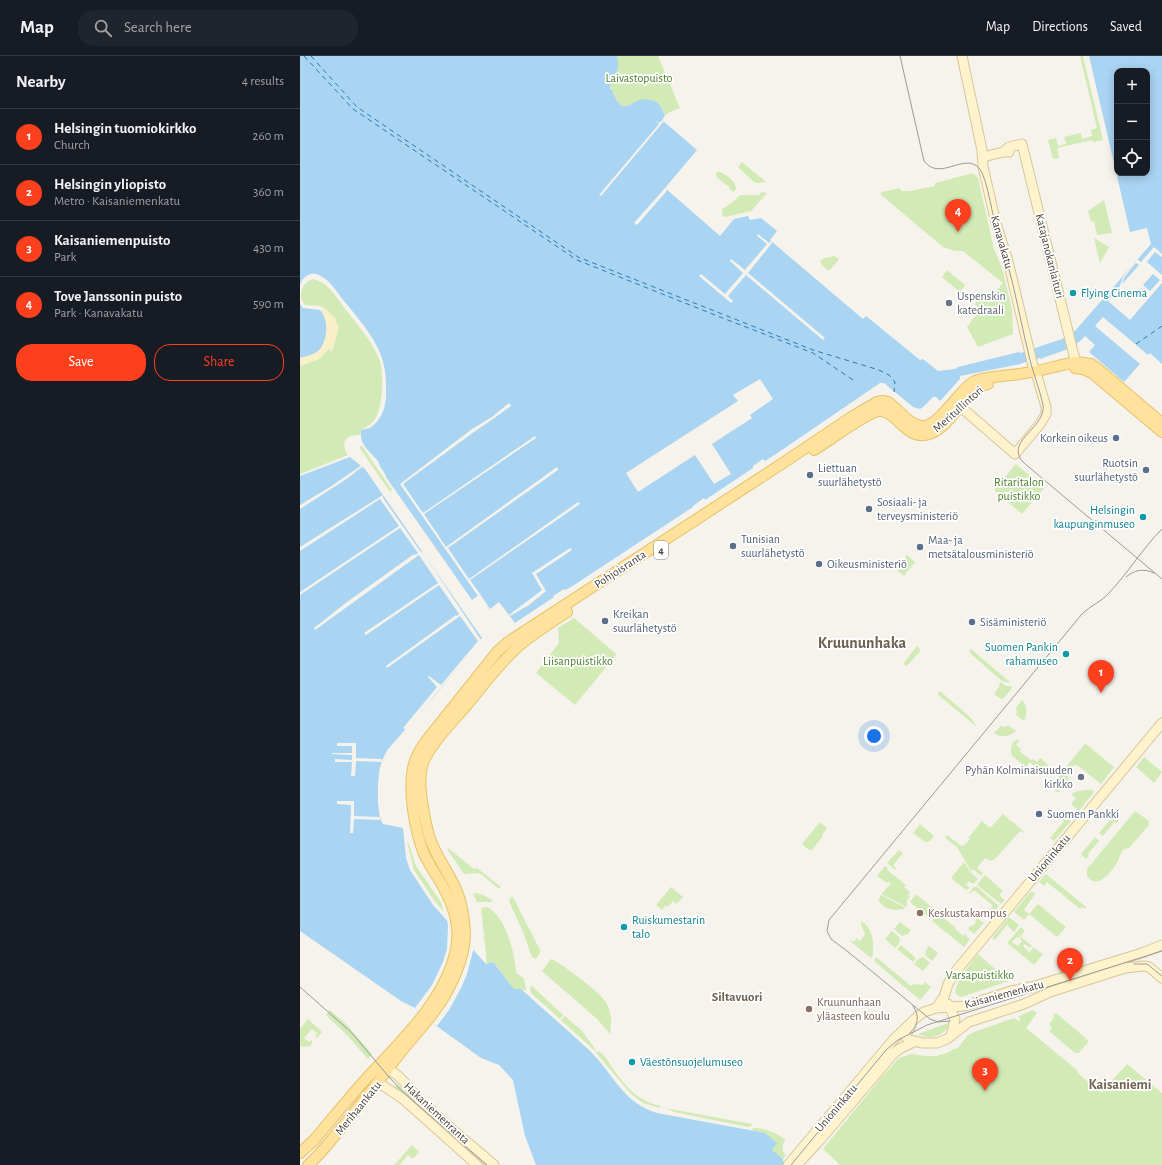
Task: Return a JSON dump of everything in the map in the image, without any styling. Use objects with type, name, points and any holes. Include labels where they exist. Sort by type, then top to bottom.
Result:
[{"type":"main road","name":"Kanavakatu","points":[[958,404],[1015,454],[1040,424],[1045,416],[1046,409],[1029,350],[1007,257],[994,216],[984,173],[982,150],[962,56]]},
{"type":"main road","name":"Katajanokanlaituri","points":[[983,157],[1010,152],[1023,147],[1077,365]]},
{"type":"main road","points":[[1077,365],[1086,363],[1097,368],[1162,423]]},
{"type":"main road","name":"Meritullintori","points":[[870,410],[886,412],[913,433],[923,436],[934,433],[940,429],[958,404],[979,386],[1003,379],[1036,374],[1077,365]]},
{"type":"main road","points":[[1077,365],[1092,373],[1162,432]]},
{"type":"main road","name":"Pohjoisranta","points":[[427,755],[450,724],[512,652],[528,638],[870,410]]},
{"type":"main road","name":"Pohjoisranta","points":[[427,755],[497,652],[521,632],[870,410]]},
{"type":"main road","name":"Unioninkatu","points":[[788,1165],[902,1030],[924,1012],[936,1008],[944,997],[948,984],[960,966],[1162,723]]},
{"type":"main road","points":[[401,1045],[432,1002],[445,980],[456,950],[458,910],[453,894],[424,855],[416,824],[412,795],[413,767],[427,755]]},
{"type":"main road","name":"Kaisaniemenkatu","points":[[936,1008],[964,1006],[1142,953],[1162,944]]},
{"type":"main road","name":"Kaisaniemenkatu","points":[[951,1036],[969,1022],[1024,1004],[1050,992],[1124,968],[1144,966],[1159,975]]},
{"type":"main road","points":[[917,1017],[906,1036],[909,1040],[914,1042],[937,1043],[951,1036],[955,1019],[944,997]]},
{"type":"main road","name":"Unioninkatu","points":[[797,1165],[894,1053],[914,1042]]},
{"type":"main road","name":"Merihaankatu","points":[[300,1154],[378,1066],[401,1045]]},
{"type":"main road","name":"Merihaankatu","points":[[308,1165],[322,1152],[379,1083],[401,1045]]},
{"type":"main road","name":"Hakaniemenranta","points":[[378,1066],[388,1069],[397,1075],[421,1102],[494,1165]]},
{"type":"main road","name":"Hakaniemenranta","points":[[379,1083],[403,1100],[477,1165]]},
{"type":"green space","name":"Laivastopuisto","points":[[617,56],[658,56],[680,108],[668,113],[665,116],[660,104],[647,100],[622,106],[615,98],[613,91],[609,88],[618,61]]},
{"type":"green space","points":[[1080,56],[1083,56],[1103,140],[1093,142],[1092,140],[1057,148],[1059,158],[1053,159],[1048,140],[1056,138],[1058,146],[1066,144],[1064,137],[1081,133],[1082,139],[1092,136],[1091,130],[1097,128]]},
{"type":"green space","points":[[742,162],[766,182],[754,182],[738,167]]},
{"type":"green space","points":[[717,171],[723,173],[732,180],[736,189],[733,192],[729,186],[716,176]]},
{"type":"green space","points":[[973,173],[978,178],[994,249],[1002,268],[1012,309],[1013,334],[978,347],[967,327],[980,310],[975,304],[980,297],[987,302],[1003,283],[963,251],[955,251],[943,247],[880,194],[882,192],[900,188],[901,191],[910,191],[935,186],[935,183]]},
{"type":"green space","points":[[761,192],[767,193],[751,211],[725,217],[722,215],[722,209],[732,203],[740,195],[760,195]]},
{"type":"green space","points":[[1104,200],[1112,233],[1097,235],[1094,221],[1091,222],[1088,211]]},
{"type":"green space","points":[[1094,238],[1109,247],[1100,263]]},
{"type":"green space","points":[[834,256],[839,259],[829,271],[820,262],[822,259]]},
{"type":"green space","points":[[947,270],[965,285],[960,292],[942,277]]},
{"type":"green space","points":[[313,279],[323,283],[332,291],[369,340],[380,361],[382,390],[380,406],[374,421],[361,430],[360,435],[351,436],[345,440],[344,447],[348,455],[300,474],[300,366],[319,359],[322,343],[322,310],[324,308],[305,305],[301,297],[301,291],[304,286]]},
{"type":"green space","points":[[362,446],[392,490],[390,492],[359,447]]},
{"type":"green space","name":"Ritaritalon puistikko","points":[[1016,464],[1044,488],[1022,514],[994,490]]},
{"type":"green space","points":[[907,555],[915,562],[904,576],[896,569]]},
{"type":"green space","name":"Liisanpuistikko","points":[[574,618],[616,655],[575,705],[536,673],[559,643],[558,628]]},
{"type":"green space","points":[[917,646],[921,650],[907,666],[903,664]]},
{"type":"green space","points":[[971,649],[1011,683],[1002,681],[969,652]]},
{"type":"green space","points":[[1000,682],[1006,686],[1011,686],[1012,688],[1004,698],[1001,699],[994,694],[999,687]]},
{"type":"green space","points":[[940,691],[971,718],[977,727],[937,694]]},
{"type":"green space","points":[[1022,700],[1026,710],[1024,721],[1016,715],[1016,708]]},
{"type":"green space","points":[[1008,725],[1016,731],[1011,735],[1000,736],[994,733],[1001,726],[1005,727]]},
{"type":"green space","points":[[1016,740],[1020,740],[1016,745],[1021,749],[1019,751],[1031,760],[1033,759],[1037,762],[1041,758],[1049,766],[1042,775],[1041,772],[1030,762],[1026,767],[1012,756],[1011,747]]},
{"type":"green space","points":[[1086,744],[1114,767],[1101,784],[1077,765],[1072,766],[1069,769],[1068,785],[1063,787],[1058,793],[1050,787]]},
{"type":"green space","points":[[1144,757],[1162,772],[1154,783],[1136,767]]},
{"type":"green space","points":[[1092,790],[1094,792],[1079,811],[1071,804],[1076,798],[1071,794],[1078,791]]},
{"type":"green space","points":[[1135,811],[1149,821],[1149,825],[1129,848],[1124,849],[1117,863],[1103,879],[1095,882],[1091,880],[1087,875],[1087,869]]},
{"type":"green space","points":[[1062,813],[1071,821],[1054,841],[1050,838],[1064,821],[1059,817]]},
{"type":"green space","points":[[1003,814],[1024,832],[1023,833],[1020,831],[994,860],[991,861],[985,858],[977,868],[983,873],[981,876],[973,869],[971,871],[957,847],[945,838],[947,835],[961,846],[964,846],[970,839],[968,838],[982,821],[990,828]]},
{"type":"green space","points":[[1114,815],[1119,820],[1116,823],[1114,822],[1103,836],[1099,833]]},
{"type":"green space","points":[[820,822],[827,828],[822,835],[823,836],[812,850],[809,850],[802,844]]},
{"type":"green space","points":[[920,824],[934,836],[930,841],[925,842],[913,833]]},
{"type":"green space","points":[[1095,837],[1099,841],[1088,854],[1089,855],[1086,859],[1081,854]]},
{"type":"green space","points":[[407,842],[416,866],[441,902],[444,912],[414,870]]},
{"type":"green space","points":[[448,848],[474,869],[477,868],[501,887],[499,889],[481,874],[464,874],[447,849]]},
{"type":"green space","points":[[899,850],[903,853],[893,865],[896,868],[895,870],[887,863]]},
{"type":"green space","points":[[964,862],[971,873],[978,879],[973,884],[969,881],[966,885],[970,888],[966,890],[951,878]]},
{"type":"green space","points":[[885,866],[888,868],[887,870],[906,885],[904,887],[910,892],[908,895],[910,897],[907,900],[907,907],[881,894],[891,884],[877,876]]},
{"type":"green space","points":[[1046,874],[1086,907],[1085,909],[1082,907],[1080,909],[1047,882],[1044,886],[1039,882]]},
{"type":"green space","points":[[985,875],[1003,891],[999,895],[1005,900],[1001,904],[977,885]]},
{"type":"green space","points":[[671,887],[683,897],[676,904],[673,901],[668,907],[666,905],[662,910],[656,905]]},
{"type":"green space","points":[[974,887],[977,887],[999,906],[990,916],[987,913],[993,906],[974,890],[970,894],[969,893]]},
{"type":"green space","points":[[1031,891],[1035,894],[1024,910],[1029,914],[1024,920],[1014,912]]},
{"type":"green space","points":[[476,893],[492,900],[492,902],[477,902],[473,894]]},
{"type":"green space","points":[[916,894],[934,909],[929,918],[910,902]]},
{"type":"green space","points":[[881,895],[906,908],[894,910],[887,908],[878,900]]},
{"type":"green space","points":[[511,897],[513,897],[540,950],[540,953],[536,959],[532,957],[509,901]]},
{"type":"green space","points":[[1038,904],[1066,927],[1057,937],[1029,914]]},
{"type":"green space","points":[[487,907],[494,912],[504,927],[514,956],[516,973],[524,978],[526,991],[514,989],[493,962],[487,964],[481,908]]},
{"type":"green space","points":[[938,913],[963,936],[964,934],[970,939],[964,947],[932,921]]},
{"type":"green space","points":[[1009,917],[1019,925],[1014,932],[1007,925],[995,940],[992,938]]},
{"type":"green space","points":[[977,918],[984,923],[974,934],[968,929],[971,925],[973,926]]},
{"type":"green space","points":[[861,921],[871,932],[873,955],[871,958],[850,941],[854,942],[857,938],[860,941],[865,934]]},
{"type":"green space","points":[[900,922],[911,930],[908,934],[902,936],[894,929]]},
{"type":"green space","points":[[1021,927],[1025,931],[1021,936],[1017,933],[1020,936],[1019,938],[1017,937],[1012,942],[1018,946],[1022,941],[1020,939],[1021,937],[1032,946],[1030,948],[1025,944],[1023,946],[1030,953],[1033,947],[1043,954],[1034,965],[1007,943]]},
{"type":"green space","points":[[892,931],[900,938],[899,944],[895,948],[885,939]]},
{"type":"green space","points":[[901,945],[916,958],[913,962],[897,949]]},
{"type":"green space","points":[[929,946],[938,953],[932,961],[925,955]]},
{"type":"green space","name":"Varsapuistikko","points":[[978,954],[1009,981],[961,997],[957,995],[955,991],[960,977]]},
{"type":"green space","points":[[876,957],[911,986],[913,984],[923,985],[925,982],[931,987],[920,1000],[874,961]]},
{"type":"green space","points":[[923,957],[930,963],[923,971],[914,964],[918,959]]},
{"type":"green space","points":[[551,959],[562,965],[602,997],[610,1013],[610,1034],[597,1019],[542,971]]},
{"type":"green space","points":[[531,985],[563,1015],[560,1019],[532,994],[530,990]]},
{"type":"green space","points":[[330,1010],[347,1025],[372,1054],[368,1059],[348,1036],[326,1015]]},
{"type":"green space","points":[[1033,1010],[1037,1013],[1026,1028],[1077,1070],[1078,1073],[1101,1093],[1127,1064],[1162,1093],[1162,1165],[840,1165],[823,1149],[899,1058],[911,1054],[936,1056],[947,1053],[956,1048],[957,1049],[967,1036],[974,1032],[1014,1018],[1020,1022],[1019,1016]]},
{"type":"green space","points":[[1056,1013],[1089,1041],[1079,1053],[1075,1053],[1049,1031],[1052,1028],[1049,1024]]},
{"type":"green space","points":[[565,1016],[582,1031],[596,1050],[595,1051],[561,1020]]},
{"type":"green space","points":[[308,1019],[322,1032],[317,1038],[315,1036],[317,1033],[312,1029],[304,1038],[309,1042],[311,1040],[313,1042],[310,1046],[302,1047],[300,1045],[300,1029]]},
{"type":"green space","points":[[951,1022],[949,1027],[938,1036],[928,1037],[918,1034]]},
{"type":"green space","points":[[598,1051],[605,1057],[628,1088],[645,1101],[660,1106],[660,1108],[643,1103],[631,1094],[596,1053]]},
{"type":"green space","points":[[397,1084],[489,1165],[481,1165],[394,1088]]},
{"type":"green space","points":[[665,1108],[752,1125],[748,1127],[674,1112]]},
{"type":"green space","points":[[753,1128],[771,1131],[786,1140],[783,1143],[783,1148],[786,1156],[783,1159],[772,1150],[765,1133],[752,1131]]},
{"type":"green space","points":[[412,1145],[419,1152],[413,1159],[408,1155],[400,1165],[394,1165]]},
{"type":"sand","points":[[325,308],[335,318],[339,328],[332,352],[329,349],[319,359],[300,366],[300,358],[312,353],[323,343],[326,332],[326,321],[322,310]]},
{"type":"water","points":[[300,56],[617,56],[617,73],[609,88],[613,91],[617,101],[622,106],[642,100],[655,101],[661,107],[665,116],[662,120],[697,150],[665,188],[720,236],[734,219],[748,216],[750,220],[761,218],[777,231],[770,240],[771,241],[863,319],[866,316],[920,360],[923,359],[938,371],[955,369],[958,367],[1020,353],[1062,339],[1074,332],[1151,244],[1147,228],[1130,232],[1117,176],[1150,176],[1150,68],[1114,68],[1114,163],[1089,56],[1162,56],[1162,364],[1150,353],[1148,355],[1103,317],[1095,326],[1140,364],[1124,382],[1089,352],[1095,345],[1085,336],[1070,348],[1041,359],[960,376],[960,379],[940,401],[936,397],[933,397],[920,409],[913,407],[884,383],[880,383],[776,454],[765,461],[763,459],[753,466],[753,468],[705,500],[704,498],[693,507],[571,587],[565,590],[564,589],[553,596],[554,597],[515,623],[499,602],[490,609],[480,594],[472,600],[386,477],[378,461],[363,443],[361,430],[370,428],[378,421],[385,406],[386,381],[382,357],[374,340],[362,323],[328,281],[316,274],[310,274],[302,280],[300,285]]},
{"type":"water","points":[[300,304],[303,308],[320,310],[325,319],[326,331],[324,342],[318,351],[300,358]]},
{"type":"water","points":[[350,457],[365,469],[482,638],[434,697],[388,749],[381,764],[378,795],[379,812],[383,824],[403,828],[406,858],[410,870],[433,905],[486,964],[493,962],[514,989],[521,989],[588,1049],[597,1058],[618,1086],[635,1102],[657,1113],[765,1133],[777,1143],[772,1150],[788,1165],[536,1165],[525,1136],[513,1080],[499,1065],[481,1058],[438,1027],[415,1008],[401,1001],[300,931],[300,476]]},
{"type":"pier","points":[[654,119],[659,123],[663,120],[664,121],[601,196],[599,195],[659,124]]},
{"type":"pier","points":[[665,188],[667,190],[665,193],[637,225],[634,223]]},
{"type":"pier","points":[[758,234],[769,243],[771,241],[772,243],[748,273],[825,338],[823,340],[746,275],[728,296],[733,301],[731,303],[699,276],[701,274],[725,294],[743,273],[730,261],[731,259],[745,270],[767,244],[757,236]]},
{"type":"pier","points":[[1154,247],[1162,254],[1162,257],[1155,252],[1147,262],[1162,275],[1162,283],[1130,320],[1108,301],[1114,294],[1110,291],[1111,290],[1115,293],[1119,288],[1123,277],[1137,259],[1141,262]],"holes":[[[1135,262],[1139,265],[1122,284],[1124,278],[1136,263]],[[1153,274],[1160,280],[1150,291],[1143,285]]]},
{"type":"pier","points":[[760,379],[773,399],[750,415],[752,418],[712,444],[731,474],[714,484],[695,455],[638,492],[626,473],[738,401],[733,395]]},
{"type":"pier","points":[[509,403],[511,406],[403,484],[423,513],[535,436],[536,438],[424,514],[446,547],[557,467],[558,470],[448,548],[469,579],[578,502],[580,504],[470,580],[480,594],[478,596],[400,484],[472,429],[492,417]]},
{"type":"pier","points":[[362,465],[363,466],[348,478],[300,509],[300,505]]},
{"type":"pier","points":[[383,495],[383,498],[421,552],[422,551],[481,640],[406,730],[403,728],[437,687],[428,677],[429,676],[441,685],[478,641],[460,616],[387,668],[386,666],[459,614],[439,585],[366,635],[364,633],[438,583],[419,555],[315,630],[314,628],[347,602],[414,554],[415,555],[418,553],[400,528],[300,595],[300,592],[399,526],[380,499],[300,551],[300,547]]},
{"type":"pier","points":[[570,548],[572,550],[536,574],[546,591],[529,605],[510,616],[509,615],[542,590],[532,573]]},
{"type":"pier","points":[[337,743],[356,743],[356,758],[382,759],[382,762],[356,761],[355,776],[351,776],[352,762],[335,762],[335,759],[352,760],[352,755],[332,753],[352,753],[352,746],[337,746]]},
{"type":"pier","points":[[337,801],[354,801],[354,816],[380,817],[380,820],[354,819],[353,833],[350,833],[351,805],[337,804]]},
{"type":"pier","points":[[447,918],[474,947],[467,974],[461,988],[449,1010],[437,1026],[415,1008],[432,985],[443,962],[447,949]]},
{"type":"ferry route","points":[[304,56],[353,109],[577,260],[813,353],[853,380]]},
{"type":"ferry route","points":[[311,56],[357,107],[578,257],[813,350],[879,370],[889,375],[895,382],[894,392]]},
{"type":"ferry route","points":[[1136,344],[1162,326]]},
{"type":"tram line","points":[[900,56],[924,161],[930,167],[937,169],[966,163],[973,164],[979,168],[984,179],[997,231],[1010,271],[1031,364],[1043,405],[1041,417],[1019,446],[1018,453],[1020,457],[1024,463],[1162,579]]},
{"type":"tram line","points":[[950,1021],[938,1022],[930,1019],[831,939],[827,931],[829,920],[1082,614],[1109,593],[1162,529]]},
{"type":"tram line","points":[[1126,577],[1139,570],[1154,573]]},
{"type":"tram line","points":[[791,1165],[886,1050],[898,1040],[927,1025],[1162,951]]},
{"type":"tram line","points":[[1134,964],[1147,964],[1162,976]]},
{"type":"tram line","points":[[300,987],[351,1032],[403,1092],[487,1165]]},
{"type":"tram line","points":[[910,1033],[915,1027],[917,1020],[917,1013],[913,1006]]},
{"type":"place","name":"Tove Janssonin puisto","points":[[958,232]]},
{"type":"place","name":"Flying Cinema","points":[[1073,293]]},
{"type":"place","name":"Uspenskin katedraali","points":[[949,303]]},
{"type":"place","name":"Korkein oikeus","points":[[1116,438]]},
{"type":"place","name":"Ruotsin suurlähetystö","points":[[1146,470]]},
{"type":"place","name":"Liettuan suurlähetystö","points":[[810,475]]},
{"type":"place","name":"Sosiaali- ja terveysministeriö","points":[[869,509]]},
{"type":"place","name":"Helsingin kaupunginmuseo","points":[[1143,517]]},
{"type":"place","name":"Tunisian suurlähetystö","points":[[733,546]]},
{"type":"place","name":"Maa- ja metsätalousministeriö","points":[[920,547]]},
{"type":"place","name":"Oikeusministeriö","points":[[819,564]]},
{"type":"place","name":"Kreikan suurlähetystö","points":[[605,621]]},
{"type":"place","name":"Sisäministeriö","points":[[972,622]]},
{"type":"place","name":"Suomen Pankin rahamuseo","points":[[1066,654]]},
{"type":"place","name":"Helsingin tuomiokirkko","points":[[1101,693]]},
{"type":"place","name":"Pyhän Kolminaisuuden kirkko","points":[[1081,777]]},
{"type":"place","name":"Suomen Pankki","points":[[1039,814]]},
{"type":"place","name":"Keskustakampus","points":[[920,913]]},
{"type":"place","name":"Ruiskumestarin talo","points":[[624,927]]},
{"type":"place","name":"Helsingin yliopisto","points":[[1070,981]]},
{"type":"place","name":"Kruununhaan yläasteen koulu","points":[[809,1009]]},
{"type":"place","name":"Väestönsuojelumuseo","points":[[632,1062]]},
{"type":"place","name":"Kaisaniemenpuisto","points":[[985,1091]]},
{"type":"district","name":"Kruununhaka","points":[[862,642]]},
{"type":"district","name":"Siltavuori","points":[[737,996]]},
{"type":"district","name":"Kaisaniemi","points":[[1120,1084]]}]
